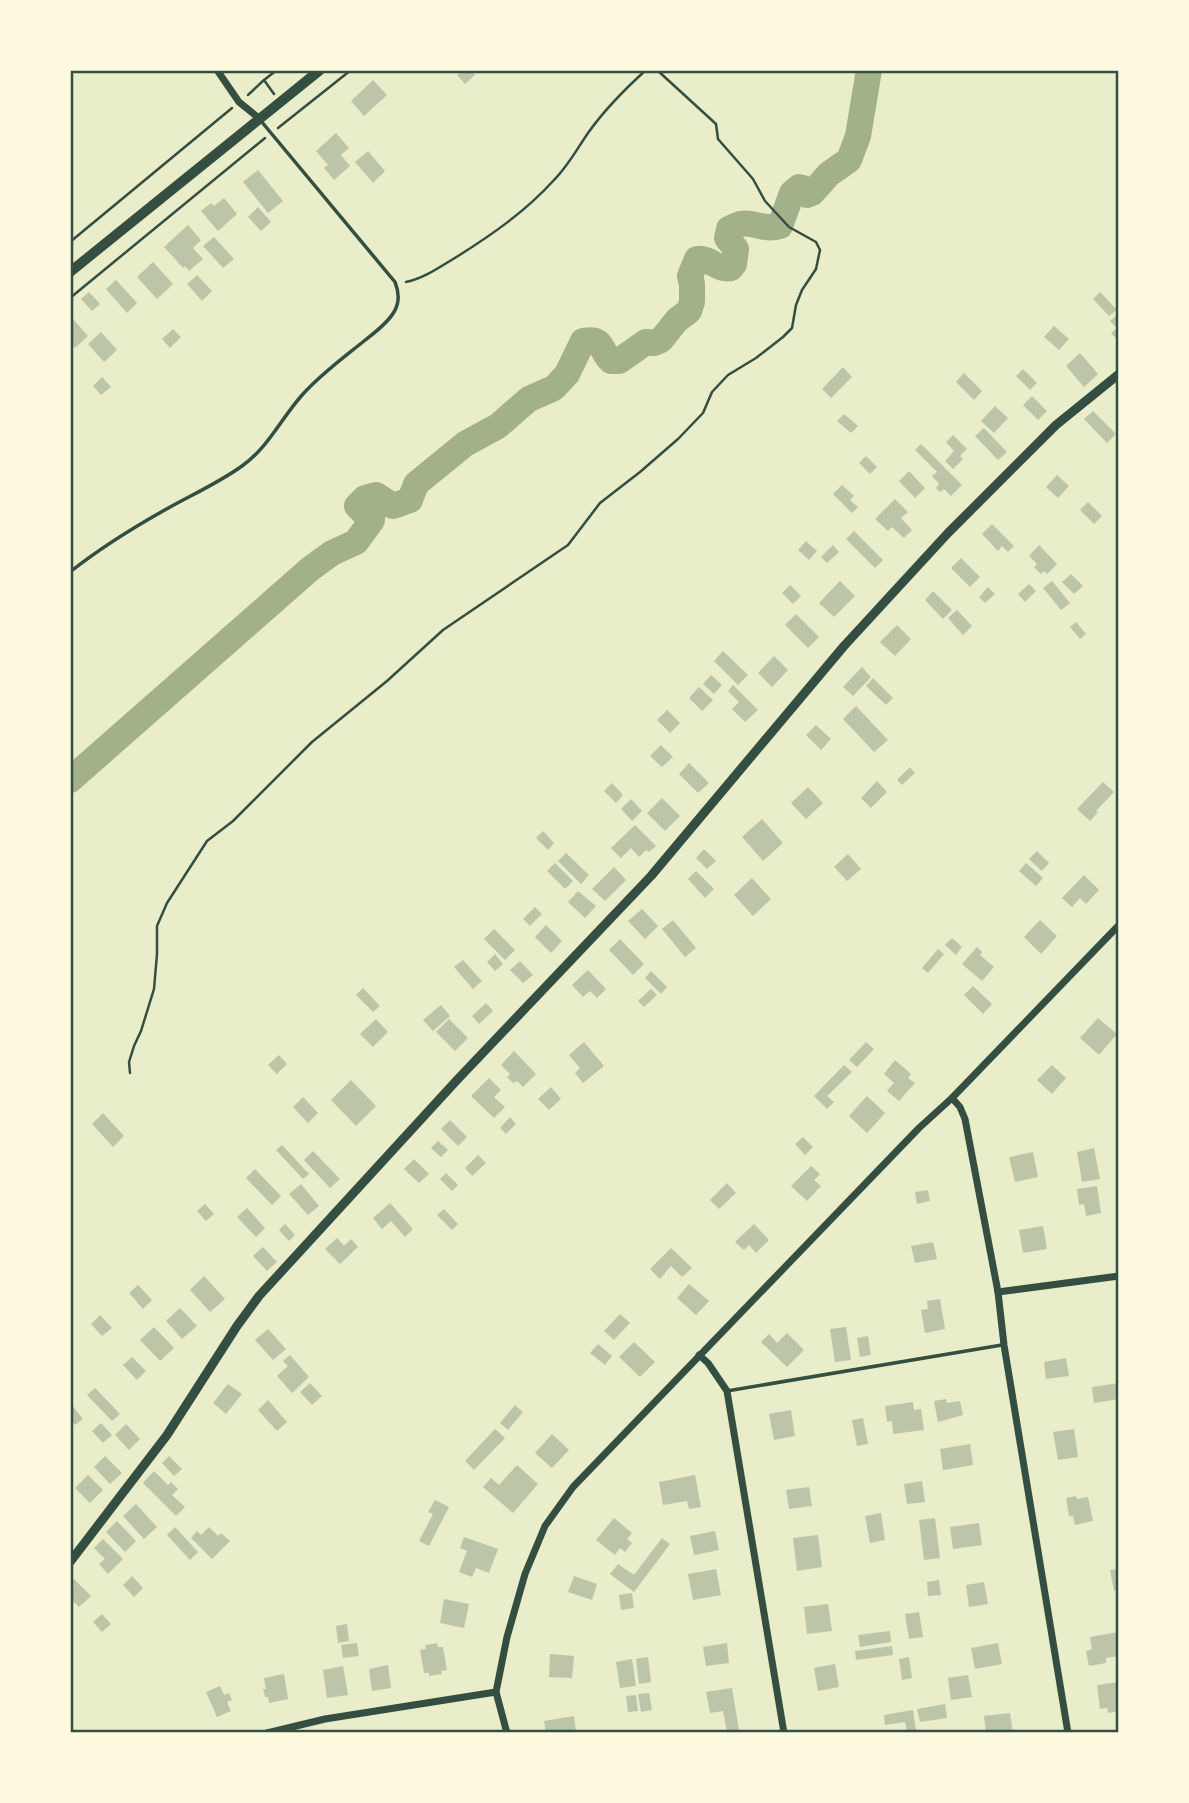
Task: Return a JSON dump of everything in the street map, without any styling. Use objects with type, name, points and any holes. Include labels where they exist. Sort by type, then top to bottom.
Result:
[{"type":"main road","points":[[70,272],[320,70]]},
{"type":"street","points":[[217,70],[239,102],[260,119]]},
{"type":"street","points":[[70,1562],[167,1435],[259,1296],[457,1080],[652,876],[844,646],[948,533],[1056,425],[1119,374]]},
{"type":"street","points":[[507,1733],[496,1692],[507,1637],[525,1574],[545,1526],[573,1487],[1119,925]]},
{"type":"street","points":[[953,1098],[965,1119],[998,1292],[1004,1345],[1068,1733]]},
{"type":"street","points":[[998,1292],[1119,1276]]},
{"type":"street","points":[[699,1355],[708,1363],[727,1391],[784,1733]]},
{"type":"street","points":[[267,1733],[325,1719],[496,1692]]},
{"type":"lane","points":[[70,572],[97,551],[162,511],[244,465],[264,445],[305,391],[382,327],[397,305],[398,289],[395,282],[260,119]]},
{"type":"lane","points":[[727,1391],[1004,1345]]},
{"type":"path","points":[[264,80],[277,70]]},
{"type":"path","points":[[70,298],[351,70]]},
{"type":"path","points":[[395,282],[414,280],[428,274],[511,221],[554,180],[621,93],[646,70]]},
{"type":"path","points":[[130,1073],[129,1062],[154,989],[157,926],[167,902],[207,841],[233,821],[312,742],[387,681],[443,630],[568,545],[600,503],[678,439],[703,413],[712,392],[728,375],[756,358],[792,328],[802,290],[816,269],[820,250],[816,242],[789,227],[765,201],[753,179],[718,139],[716,124],[657,70]]},
{"type":"path","points":[[70,242],[239,102]]},
{"type":"building","points":[[463,70],[471,70],[475,75],[465,84],[457,75]]},
{"type":"building","points":[[373,80],[387,95],[364,116],[351,101]]},
{"type":"building","points":[[336,133],[349,148],[341,155],[350,166],[334,180],[324,168],[328,165],[316,151]]},
{"type":"building","points":[[368,151],[385,171],[373,183],[355,162]]},
{"type":"building","points":[[258,170],[283,201],[268,213],[243,182]]},
{"type":"building","points":[[224,198],[237,214],[218,231],[201,211]]},
{"type":"building","points":[[258,207],[271,222],[261,231],[248,217]]},
{"type":"building","points":[[188,225],[201,240],[193,248],[203,259],[189,271],[164,247]]},
{"type":"building","points":[[214,237],[234,259],[223,268],[203,246]]},
{"type":"building","points":[[153,262],[173,284],[157,299],[137,277]]},
{"type":"building","points":[[197,275],[212,291],[202,301],[187,284]]},
{"type":"building","points":[[116,280],[137,303],[127,313],[106,289]]},
{"type":"building","points":[[89,292],[100,304],[92,311],[81,299]]},
{"type":"building","points":[[1100,292],[1117,310],[1109,316],[1093,299]]},
{"type":"building","points":[[1119,313],[1119,342],[1111,333],[1117,328],[1110,321]]},
{"type":"building","points":[[72,318],[88,336],[75,348],[70,342]]},
{"type":"building","points":[[1054,326],[1069,339],[1059,350],[1044,337]]},
{"type":"building","points":[[173,329],[181,337],[170,348],[162,339]]},
{"type":"building","points":[[101,332],[117,350],[104,362],[88,344]]},
{"type":"building","points":[[1080,353],[1098,374],[1084,387],[1066,366]]},
{"type":"building","points":[[843,367],[852,377],[831,398],[822,389]]},
{"type":"building","points":[[1023,369],[1037,383],[1030,390],[1016,376]]},
{"type":"building","points":[[964,373],[982,391],[974,400],[956,382]]},
{"type":"building","points":[[102,377],[111,387],[101,395],[93,386]]},
{"type":"building","points":[[1032,396],[1047,411],[1038,420],[1023,405]]},
{"type":"building","points":[[995,406],[1008,418],[994,433],[981,421]]},
{"type":"building","points":[[1093,411],[1116,434],[1107,443],[1084,419]]},
{"type":"building","points":[[844,414],[858,426],[851,433],[837,421]]},
{"type":"building","points":[[984,428],[1007,452],[998,460],[975,436]]},
{"type":"building","points":[[953,435],[967,449],[960,456],[963,459],[953,469],[945,461],[954,451],[946,442]]},
{"type":"building","points":[[921,444],[962,485],[951,496],[944,489],[940,492],[936,488],[939,484],[932,476],[937,472],[915,450]]},
{"type":"building","points":[[866,456],[877,467],[870,474],[859,463]]},
{"type":"building","points":[[909,471],[925,488],[915,498],[899,481]]},
{"type":"building","points":[[1057,475],[1069,486],[1058,498],[1046,487]]},
{"type":"building","points":[[842,485],[854,496],[850,500],[858,507],[852,513],[833,494]]},
{"type":"building","points":[[895,499],[908,512],[901,518],[912,530],[904,538],[892,527],[888,531],[875,519]]},
{"type":"building","points":[[1088,502],[1102,516],[1094,524],[1080,510]]},
{"type":"building","points":[[992,524],[1014,546],[1008,552],[1002,546],[998,551],[982,534]]},
{"type":"building","points":[[854,531],[883,560],[875,568],[846,539]]},
{"type":"building","points":[[806,541],[817,551],[809,560],[798,550]]},
{"type":"building","points":[[833,545],[839,552],[827,563],[821,557]]},
{"type":"building","points":[[1039,545],[1057,564],[1047,574],[1044,571],[1041,574],[1034,567],[1037,564],[1029,556]]},
{"type":"building","points":[[961,558],[980,577],[970,587],[951,568]]},
{"type":"building","points":[[1071,574],[1083,586],[1074,594],[1062,582]]},
{"type":"building","points":[[840,581],[855,596],[834,617],[819,603]]},
{"type":"building","points":[[1052,581],[1070,603],[1061,610],[1043,588]]},
{"type":"building","points":[[1029,584],[1036,591],[1025,602],[1018,594]]},
{"type":"building","points":[[790,585],[801,596],[793,604],[782,593]]},
{"type":"building","points":[[988,587],[995,594],[985,603],[979,597]]},
{"type":"building","points":[[933,591],[952,610],[943,619],[925,600]]},
{"type":"building","points":[[957,610],[972,626],[963,635],[948,618]]},
{"type":"building","points":[[796,614],[819,637],[808,648],[785,625]]},
{"type":"building","points":[[1076,622],[1086,634],[1080,639],[1070,627]]},
{"type":"building","points":[[897,625],[911,639],[895,656],[880,642]]},
{"type":"building","points":[[723,651],[748,675],[738,685],[714,661]]},
{"type":"building","points":[[774,656],[788,670],[772,687],[758,673]]},
{"type":"building","points":[[862,667],[871,677],[853,696],[843,687]]},
{"type":"building","points":[[711,675],[722,685],[714,694],[703,684]]},
{"type":"building","points":[[873,678],[893,698],[886,705],[866,686]]},
{"type":"building","points":[[733,685],[758,710],[745,722],[732,709],[739,702],[728,691]]},
{"type":"building","points":[[699,687],[713,700],[702,711],[689,698]]},
{"type":"building","points":[[856,706],[888,740],[874,752],[843,719]]},
{"type":"building","points":[[667,710],[680,723],[670,733],[657,720]]},
{"type":"building","points":[[816,725],[831,739],[821,750],[806,735]]},
{"type":"building","points":[[661,745],[673,757],[662,767],[650,756]]},
{"type":"building","points":[[689,763],[709,783],[698,793],[679,774]]},
{"type":"building","points":[[910,767],[915,773],[902,785],[897,780]]},
{"type":"building","points":[[877,781],[887,792],[871,808],[861,798]]},
{"type":"building","points":[[1103,782],[1114,792],[1090,821],[1077,809]]},
{"type":"building","points":[[612,783],[623,795],[616,803],[604,791]]},
{"type":"building","points":[[808,787],[823,803],[806,819],[791,803]]},
{"type":"building","points":[[662,798],[680,816],[665,831],[647,813]]},
{"type":"building","points":[[631,799],[642,811],[632,821],[621,809]]},
{"type":"building","points":[[762,819],[783,843],[763,861],[742,837]]},
{"type":"building","points":[[635,825],[656,846],[639,857],[631,848],[621,858],[611,848]]},
{"type":"building","points":[[543,831],[554,843],[548,850],[536,838]]},
{"type":"building","points":[[704,849],[716,861],[707,869],[696,858]]},
{"type":"building","points":[[1037,851],[1049,863],[1042,871],[1029,859]]},
{"type":"building","points":[[566,853],[589,875],[581,884],[558,861]]},
{"type":"building","points":[[848,854],[861,869],[847,881],[834,867]]},
{"type":"building","points":[[555,863],[573,881],[565,889],[547,871]]},
{"type":"building","points":[[1026,863],[1043,878],[1036,886],[1019,871]]},
{"type":"building","points":[[614,867],[626,880],[605,901],[592,889]]},
{"type":"building","points":[[696,871],[714,889],[705,898],[688,879]]},
{"type":"building","points":[[1084,875],[1099,890],[1086,904],[1080,898],[1072,907],[1062,898]]},
{"type":"building","points":[[752,878],[771,899],[753,916],[734,895]]},
{"type":"building","points":[[578,891],[596,906],[585,918],[568,902]]},
{"type":"building","points":[[535,907],[542,914],[530,926],[523,919]]},
{"type":"building","points":[[642,909],[658,926],[645,939],[628,921]]},
{"type":"building","points":[[673,920],[696,948],[685,957],[662,929]]},
{"type":"building","points":[[1040,920],[1057,936],[1041,954],[1024,937]]},
{"type":"building","points":[[546,925],[562,941],[551,953],[535,937]]},
{"type":"building","points":[[494,929],[515,950],[505,960],[484,939]]},
{"type":"building","points":[[952,938],[962,947],[956,955],[945,945]]},
{"type":"building","points":[[620,939],[644,964],[633,975],[609,950]]},
{"type":"building","points":[[977,947],[982,952],[980,955],[994,967],[982,981],[962,964]]},
{"type":"building","points":[[938,949],[944,954],[928,973],[922,968]]},
{"type":"building","points":[[495,954],[503,964],[495,971],[487,962]]},
{"type":"building","points":[[463,960],[482,981],[473,989],[454,967]]},
{"type":"building","points":[[520,961],[533,975],[523,983],[510,970]]},
{"type":"building","points":[[588,970],[606,989],[597,998],[590,991],[583,997],[572,985]]},
{"type":"building","points":[[651,971],[667,987],[661,994],[645,978]]},
{"type":"building","points":[[973,986],[992,1004],[983,1014],[964,995]]},
{"type":"building","points":[[363,988],[380,1006],[373,1012],[356,995]]},
{"type":"building","points":[[651,989],[657,995],[644,1007],[638,1001]]},
{"type":"building","points":[[486,1003],[493,1011],[479,1024],[472,1016]]},
{"type":"building","points":[[441,1005],[450,1016],[433,1031],[423,1020]]},
{"type":"building","points":[[1098,1018],[1117,1034],[1099,1055],[1080,1038]]},
{"type":"building","points":[[376,1019],[388,1032],[373,1047],[360,1034]]},
{"type":"building","points":[[449,1019],[468,1038],[455,1051],[436,1032]]},
{"type":"building","points":[[584,1042],[604,1066],[583,1083],[575,1073],[580,1068],[569,1055]]},
{"type":"building","points":[[866,1042],[874,1049],[857,1067],[849,1060]]},
{"type":"building","points":[[514,1051],[536,1074],[523,1087],[507,1077],[510,1074],[501,1065]]},
{"type":"building","points":[[279,1055],[287,1064],[277,1074],[268,1065]]},
{"type":"building","points":[[895,1060],[911,1074],[908,1078],[915,1083],[899,1101],[887,1091],[894,1083],[884,1074]]},
{"type":"building","points":[[844,1065],[852,1072],[827,1096],[834,1102],[827,1109],[814,1096]]},
{"type":"building","points":[[1052,1065],[1066,1078],[1052,1094],[1037,1080]]},
{"type":"building","points":[[489,1078],[501,1090],[494,1097],[505,1107],[494,1118],[471,1096]]},
{"type":"building","points":[[351,1080],[376,1106],[356,1126],[331,1100]]},
{"type":"building","points":[[551,1087],[561,1099],[549,1110],[538,1099]]},
{"type":"building","points":[[867,1096],[885,1113],[867,1133],[849,1116]]},
{"type":"building","points":[[303,1097],[318,1113],[308,1123],[293,1107]]},
{"type":"building","points":[[103,1113],[124,1136],[113,1147],[92,1124]]},
{"type":"building","points":[[510,1117],[516,1124],[506,1134],[500,1128]]},
{"type":"building","points":[[450,1120],[467,1137],[458,1146],[441,1129]]},
{"type":"building","points":[[803,1137],[813,1147],[805,1155],[795,1144]]},
{"type":"building","points":[[438,1141],[448,1150],[441,1157],[431,1148]]},
{"type":"building","points":[[282,1145],[309,1174],[303,1179],[276,1150]]},
{"type":"building","points":[[1094,1148],[1100,1179],[1082,1182],[1077,1152]]},
{"type":"building","points":[[313,1151],[340,1179],[330,1188],[304,1160]]},
{"type":"building","points":[[1033,1152],[1038,1177],[1015,1182],[1009,1157]]},
{"type":"building","points":[[478,1155],[486,1163],[472,1176],[465,1168]]},
{"type":"building","points":[[414,1159],[429,1174],[419,1183],[404,1169]]},
{"type":"building","points":[[811,1166],[820,1174],[814,1180],[821,1186],[807,1201],[791,1186]]},
{"type":"building","points":[[255,1169],[281,1196],[272,1205],[246,1178]]},
{"type":"building","points":[[446,1173],[458,1185],[452,1191],[440,1179]]},
{"type":"building","points":[[727,1183],[736,1193],[719,1209],[710,1200]]},
{"type":"building","points":[[301,1184],[319,1206],[308,1215],[289,1194]]},
{"type":"building","points":[[1097,1186],[1101,1213],[1086,1216],[1084,1204],[1079,1205],[1077,1189]]},
{"type":"building","points":[[928,1190],[930,1201],[917,1204],[915,1192]]},
{"type":"building","points":[[390,1203],[413,1229],[405,1237],[391,1221],[382,1229],[373,1218]]},
{"type":"building","points":[[205,1204],[214,1214],[206,1221],[197,1211]]},
{"type":"building","points":[[247,1208],[265,1228],[256,1237],[237,1217]]},
{"type":"building","points":[[444,1209],[458,1224],[452,1230],[437,1215]]},
{"type":"building","points":[[285,1224],[295,1235],[289,1241],[279,1230]]},
{"type":"building","points":[[754,1224],[769,1240],[756,1253],[749,1245],[744,1250],[735,1242]]},
{"type":"building","points":[[1043,1226],[1047,1249],[1023,1253],[1019,1230]]},
{"type":"building","points":[[337,1238],[344,1246],[351,1239],[358,1247],[340,1264],[325,1249]]},
{"type":"building","points":[[933,1242],[937,1259],[915,1263],[911,1246]]},
{"type":"building","points":[[263,1247],[277,1262],[267,1271],[253,1256]]},
{"type":"building","points":[[671,1248],[692,1268],[682,1277],[671,1266],[660,1279],[650,1269]]},
{"type":"building","points":[[204,1276],[225,1299],[210,1312],[190,1290]]},
{"type":"building","points":[[689,1284],[709,1301],[696,1315],[677,1298]]},
{"type":"building","points":[[138,1285],[152,1300],[143,1309],[129,1293]]},
{"type":"building","points":[[940,1299],[945,1329],[925,1333],[921,1310],[928,1309],[927,1301]]},
{"type":"building","points":[[180,1308],[197,1326],[182,1339],[166,1321]]},
{"type":"building","points":[[620,1314],[630,1323],[614,1340],[604,1331]]},
{"type":"building","points":[[100,1315],[112,1328],[102,1336],[91,1324]]},
{"type":"building","points":[[154,1327],[174,1348],[160,1361],[140,1340]]},
{"type":"building","points":[[846,1327],[851,1360],[835,1362],[830,1329]]},
{"type":"building","points":[[268,1329],[286,1349],[273,1360],[255,1340]]},
{"type":"building","points":[[787,1333],[804,1350],[787,1367],[761,1342],[769,1334],[777,1343]]},
{"type":"building","points":[[868,1336],[871,1355],[860,1357],[857,1338]]},
{"type":"building","points":[[634,1342],[655,1362],[640,1377],[619,1357]]},
{"type":"building","points":[[598,1344],[612,1356],[605,1365],[590,1353]]},
{"type":"building","points":[[290,1355],[309,1377],[292,1393],[277,1376],[288,1366],[283,1361]]},
{"type":"building","points":[[132,1357],[146,1371],[137,1380],[123,1365]]},
{"type":"building","points":[[1066,1358],[1069,1376],[1046,1379],[1044,1362]]},
{"type":"building","points":[[310,1383],[322,1396],[312,1405],[300,1392]]},
{"type":"building","points":[[1119,1383],[1119,1399],[1094,1403],[1092,1387]]},
{"type":"building","points":[[228,1384],[242,1394],[226,1414],[213,1403]]},
{"type":"building","points":[[95,1388],[120,1414],[112,1421],[87,1395]]},
{"type":"building","points":[[946,1399],[947,1403],[960,1401],[963,1415],[938,1422],[934,1401]]},
{"type":"building","points":[[268,1400],[287,1422],[277,1431],[258,1410]]},
{"type":"building","points":[[913,1402],[914,1410],[921,1409],[924,1430],[893,1434],[892,1421],[887,1422],[885,1406]]},
{"type":"building","points":[[70,1403],[83,1419],[75,1425],[70,1419]]},
{"type":"building","points":[[515,1405],[523,1412],[508,1430],[500,1423]]},
{"type":"building","points":[[791,1410],[795,1436],[774,1440],[769,1414]]},
{"type":"building","points":[[863,1418],[868,1444],[857,1446],[852,1420]]},
{"type":"building","points":[[101,1423],[112,1435],[103,1443],[92,1431]]},
{"type":"building","points":[[126,1424],[140,1439],[129,1450],[115,1435]]},
{"type":"building","points":[[495,1429],[505,1438],[474,1470],[465,1461]]},
{"type":"building","points":[[1074,1429],[1078,1457],[1058,1460],[1053,1432]]},
{"type":"building","points":[[552,1434],[569,1450],[552,1468],[535,1453]]},
{"type":"building","points":[[970,1444],[973,1465],[943,1470],[940,1449]]},
{"type":"building","points":[[105,1456],[122,1473],[110,1484],[94,1467]]},
{"type":"building","points":[[169,1456],[182,1469],[174,1476],[162,1463]]},
{"type":"building","points":[[517,1465],[538,1484],[513,1513],[483,1487],[491,1478],[499,1485]]},
{"type":"building","points":[[154,1471],[168,1485],[171,1482],[178,1489],[172,1495],[185,1507],[176,1516],[143,1483]]},
{"type":"building","points":[[88,1475],[103,1490],[90,1503],[75,1488]]},
{"type":"building","points":[[695,1475],[701,1507],[689,1509],[687,1501],[663,1505],[659,1482]]},
{"type":"building","points":[[922,1481],[925,1502],[907,1504],[904,1484]]},
{"type":"building","points":[[809,1487],[812,1506],[789,1509],[786,1490]]},
{"type":"building","points":[[1076,1496],[1077,1499],[1088,1497],[1093,1521],[1075,1525],[1073,1516],[1069,1516],[1066,1498]]},
{"type":"building","points":[[435,1500],[449,1507],[429,1546],[419,1541],[433,1514],[428,1512]]},
{"type":"building","points":[[136,1504],[157,1527],[144,1539],[123,1516]]},
{"type":"building","points":[[881,1513],[885,1540],[870,1543],[865,1516]]},
{"type":"building","points":[[614,1518],[632,1533],[627,1539],[632,1543],[625,1552],[620,1548],[615,1555],[596,1540]]},
{"type":"building","points":[[935,1518],[940,1558],[924,1560],[919,1520]]},
{"type":"building","points":[[117,1521],[136,1541],[125,1552],[106,1532]]},
{"type":"building","points":[[979,1523],[982,1545],[953,1549],[950,1527]]},
{"type":"building","points":[[175,1527],[198,1552],[190,1560],[167,1535]]},
{"type":"building","points":[[209,1527],[218,1536],[221,1533],[230,1541],[212,1559],[191,1538],[197,1531],[201,1535]]},
{"type":"building","points":[[715,1531],[719,1550],[694,1555],[690,1536]]},
{"type":"building","points":[[818,1535],[822,1567],[797,1571],[793,1538]]},
{"type":"building","points":[[464,1537],[498,1549],[489,1573],[476,1568],[472,1577],[459,1572],[467,1551],[460,1548]]},
{"type":"building","points":[[662,1538],[670,1544],[634,1592],[610,1574],[618,1564],[634,1575]]},
{"type":"building","points":[[103,1539],[123,1559],[108,1574],[99,1564],[105,1559],[94,1548]]},
{"type":"building","points":[[716,1569],[721,1595],[693,1600],[688,1574]]},
{"type":"building","points":[[1119,1569],[1119,1589],[1114,1591],[1110,1570]]},
{"type":"building","points":[[132,1576],[143,1588],[134,1597],[123,1585]]},
{"type":"building","points":[[574,1576],[597,1584],[592,1600],[568,1592]]},
{"type":"building","points":[[74,1579],[91,1596],[79,1607],[74,1602],[70,1605],[70,1582]]},
{"type":"building","points":[[939,1580],[941,1595],[928,1596],[927,1582]]},
{"type":"building","points":[[984,1582],[988,1604],[969,1607],[966,1585]]},
{"type":"building","points":[[632,1593],[634,1608],[621,1610],[619,1595]]},
{"type":"building","points":[[444,1599],[469,1604],[464,1628],[440,1623]]},
{"type":"building","points":[[828,1604],[832,1631],[807,1634],[804,1607]]},
{"type":"building","points":[[919,1612],[923,1637],[909,1639],[905,1614]]},
{"type":"building","points":[[102,1614],[111,1624],[102,1632],[93,1622]]},
{"type":"building","points":[[347,1624],[349,1641],[338,1643],[336,1626]]},
{"type":"building","points":[[890,1631],[891,1642],[860,1647],[858,1635]]},
{"type":"building","points":[[1118,1632],[1119,1656],[1106,1658],[1106,1663],[1089,1666],[1086,1651],[1092,1649],[1090,1637]]},
{"type":"building","points":[[357,1643],[359,1656],[343,1658],[341,1645]]},
{"type":"building","points":[[437,1643],[438,1647],[443,1647],[447,1670],[441,1671],[442,1674],[429,1676],[429,1673],[424,1673],[420,1650],[426,1649],[425,1645]]},
{"type":"building","points":[[727,1643],[729,1663],[706,1666],[703,1647]]},
{"type":"building","points":[[998,1643],[1002,1664],[975,1669],[971,1648]]},
{"type":"building","points":[[892,1646],[893,1655],[856,1660],[855,1651]]},
{"type":"building","points":[[550,1654],[574,1656],[572,1678],[549,1677]]},
{"type":"building","points":[[648,1657],[651,1682],[639,1684],[636,1659]]},
{"type":"building","points":[[909,1657],[912,1678],[902,1680],[899,1659]]},
{"type":"building","points":[[632,1659],[636,1686],[620,1688],[616,1662]]},
{"type":"building","points":[[835,1664],[839,1687],[818,1691],[814,1668]]},
{"type":"building","points":[[388,1665],[391,1688],[372,1691],[369,1669]]},
{"type":"building","points":[[343,1666],[348,1695],[327,1698],[323,1670]]},
{"type":"building","points":[[284,1674],[288,1699],[269,1703],[263,1689],[266,1689],[264,1678]]},
{"type":"building","points":[[968,1675],[972,1697],[951,1700],[948,1678]]},
{"type":"building","points":[[1119,1682],[1119,1711],[1108,1713],[1107,1708],[1100,1709],[1097,1685]]},
{"type":"building","points":[[220,1686],[224,1695],[229,1693],[232,1700],[227,1702],[231,1711],[217,1717],[206,1692]]},
{"type":"building","points":[[732,1688],[739,1730],[727,1732],[723,1711],[710,1713],[706,1692]]},
{"type":"building","points":[[649,1693],[652,1710],[641,1712],[638,1694]]},
{"type":"building","points":[[636,1695],[638,1711],[628,1712],[626,1696]]},
{"type":"building","points":[[945,1704],[947,1718],[920,1722],[917,1709]]},
{"type":"building","points":[[913,1710],[916,1730],[907,1732],[905,1722],[885,1725],[884,1715]]},
{"type":"building","points":[[1010,1713],[1013,1733],[986,1733],[984,1716]]},
{"type":"building","points":[[574,1716],[576,1733],[546,1733],[544,1721]]},
{"type":"waterway","points":[[70,780],[310,569],[332,553],[356,542],[372,520],[369,509],[362,511],[357,506],[365,498],[376,495],[393,506],[410,500],[416,484],[465,444],[498,426],[529,399],[554,388],[567,374],[583,341],[595,341],[601,345],[611,361],[619,361],[646,342],[661,340],[677,320],[689,311],[692,302],[690,276],[697,259],[706,260],[722,268],[731,268],[736,249],[727,238],[729,229],[745,223],[780,226],[792,193],[799,187],[803,188],[807,195],[812,193],[829,174],[849,160],[858,136],[869,70]]}]
